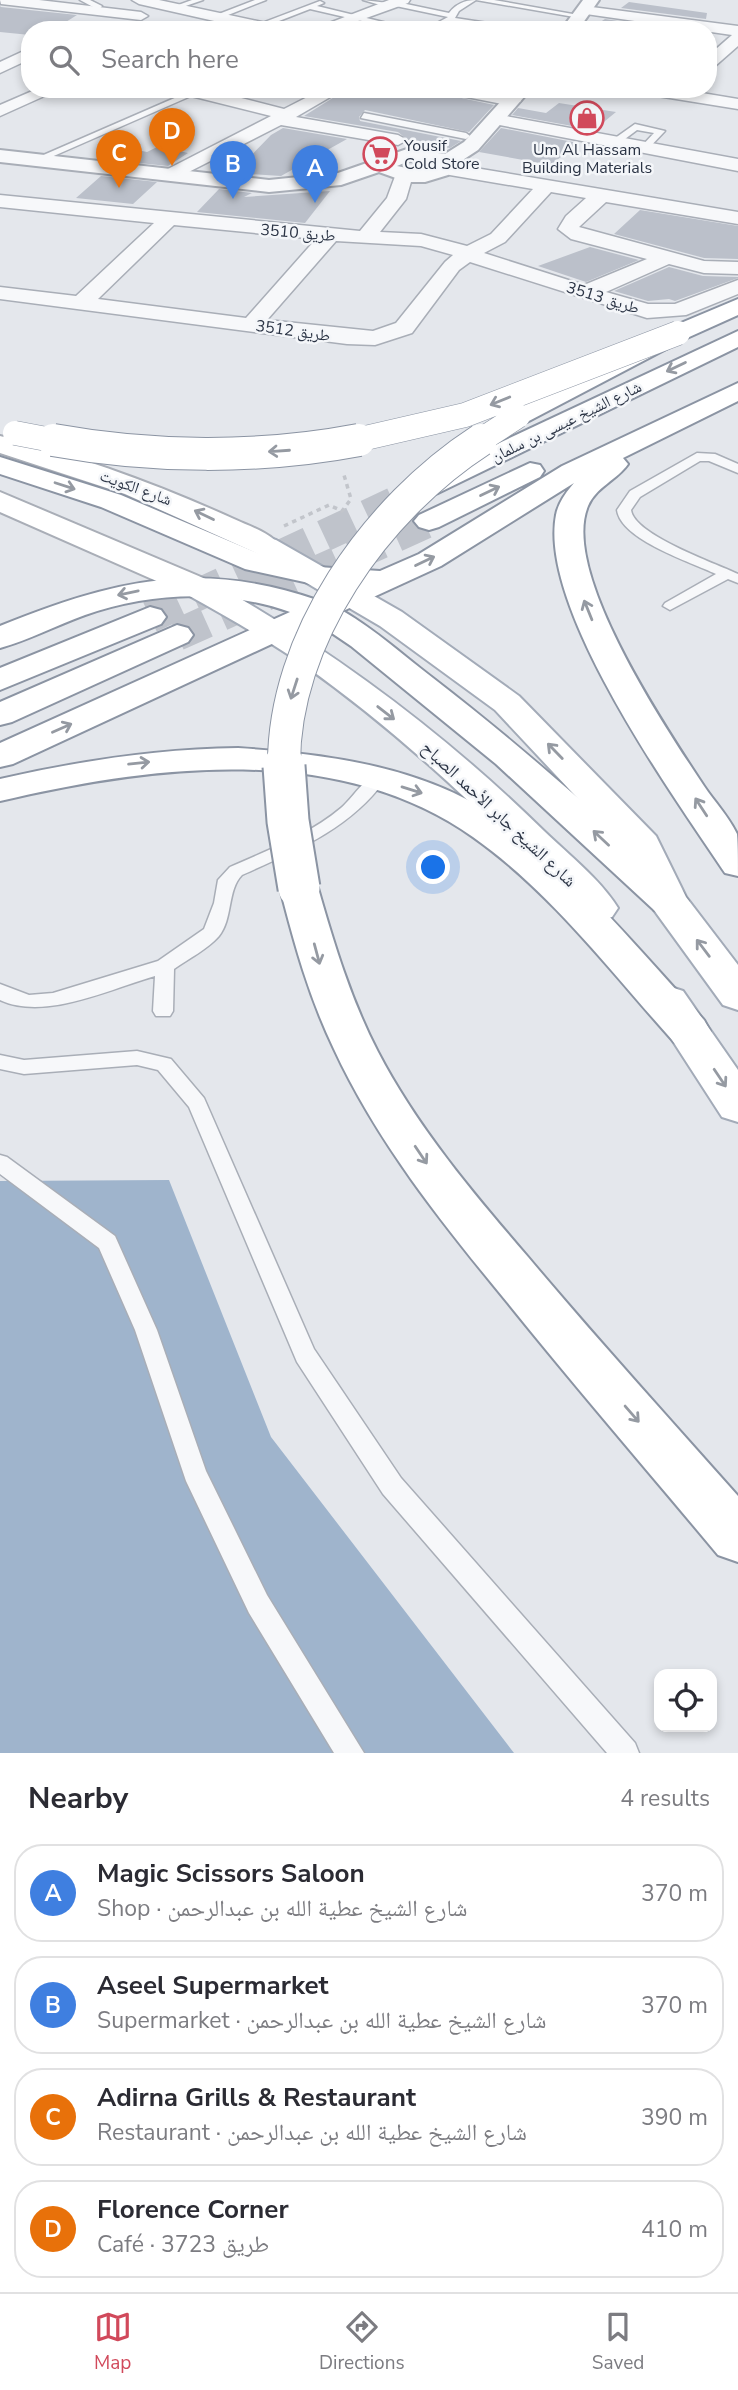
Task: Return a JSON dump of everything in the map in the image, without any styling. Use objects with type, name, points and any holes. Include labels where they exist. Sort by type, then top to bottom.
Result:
[{"type":"main road","points":[[5,436],[147,453],[232,454],[295,450],[355,442],[468,414],[678,333],[738,306]]},
{"type":"main road","points":[[678,333],[518,416],[464,452],[414,491],[349,575],[320,621],[304,658],[288,708],[284,765],[288,827],[299,888],[320,964],[367,1072],[449,1197],[587,1363],[738,1536]]},
{"type":"main road","name":"شارع الشيخ عيسى بن سلمان","points":[[394,503],[738,338]]},
{"type":"main road","name":"شارع الشيخ عيسى بن سلمان","points":[[429,521],[738,369]]},
{"type":"main road","points":[[349,595],[429,560],[572,472],[738,391]]},
{"type":"main road","points":[[676,422],[606,470],[581,492],[570,514],[570,561],[586,607],[610,659],[657,741],[738,864]]},
{"type":"main road","name":"شارع الكويت","points":[[5,436],[49,457],[182,505],[275,586]]},
{"type":"main road","points":[[0,465],[111,501],[233,555],[275,586],[317,593],[382,580]]},
{"type":"main road","points":[[0,501],[197,587]]},
{"type":"main road","points":[[0,756],[275,586]]},
{"type":"main road","name":"شارع الشيخ جابر الأحمد الصباح","points":[[197,587],[275,586],[349,595],[391,619],[507,703],[643,845],[668,901],[738,995]]},
{"type":"main road","name":"شارع الشيخ جابر الأحمد الصباح","points":[[275,586],[332,671],[398,722],[488,799],[554,861],[603,913],[642,962],[738,1105]]},
{"type":"main road","points":[[0,638],[119,595],[145,590],[197,587]]},
{"type":"main road","points":[[317,593],[356,635],[458,713],[567,807],[668,901]]},
{"type":"main road","points":[[0,680],[164,626],[0,715]]},
{"type":"main road","points":[[0,790],[69,773],[189,758],[251,759],[314,766],[422,793],[456,810],[511,848],[565,899],[688,1031]]},
{"type":"street","points":[[1,0],[90,5],[107,21]]},
{"type":"street","points":[[109,21],[125,0]]},
{"type":"street","points":[[344,21],[394,2]]},
{"type":"street","points":[[112,21],[171,7],[234,21]]},
{"type":"street","points":[[674,21],[694,7]]},
{"type":"street","points":[[581,19],[642,21]]},
{"type":"street","points":[[717,28],[738,31]]},
{"type":"street","points":[[717,56],[734,44]]},
{"type":"street","points":[[0,49],[21,52]]},
{"type":"street","points":[[0,68],[21,58]]},
{"type":"street","points":[[0,111],[31,98]]},
{"type":"street","points":[[219,98],[283,117],[398,140]]},
{"type":"street","points":[[171,175],[283,117],[313,98]]},
{"type":"street","points":[[442,168],[471,146],[514,98]]},
{"type":"street","points":[[709,98],[738,104]]},
{"type":"street","points":[[416,155],[466,136],[492,122],[738,165]]},
{"type":"street","points":[[625,163],[643,149]]},
{"type":"street","points":[[0,156],[284,188]]},
{"type":"street","points":[[366,236],[394,179],[393,158],[431,156],[442,168]]},
{"type":"street","points":[[0,163],[221,188],[284,188],[394,179],[442,168],[547,185],[599,187],[729,216],[738,198]]},
{"type":"street","points":[[468,253],[498,238],[547,185]]},
{"type":"street","points":[[599,187],[568,229],[578,235],[721,270],[738,268]]},
{"type":"street","name":"طريق 3510","points":[[0,201],[331,235],[421,240],[468,253]]},
{"type":"street","points":[[0,220],[21,203]]},
{"type":"street","points":[[81,303],[169,219]]},
{"type":"street","points":[[253,324],[331,235]]},
{"type":"street","name":"طريق 3513","points":[[468,253],[501,267],[647,311],[678,310],[738,286]]},
{"type":"street","name":"طريق 3512","points":[[0,293],[347,337],[385,337],[404,328],[452,266],[468,253]]},
{"type":"street","points":[[587,292],[667,257]]},
{"type":"lane","points":[[171,7],[199,0]]},
{"type":"lane","points":[[215,17],[262,0]]},
{"type":"lane","points":[[271,21],[307,4],[328,0]]},
{"type":"lane","points":[[367,0],[394,2],[472,21]]},
{"type":"lane","points":[[446,21],[452,18],[456,9],[472,0]]},
{"type":"lane","points":[[480,0],[581,19]]},
{"type":"lane","points":[[307,4],[374,21]]},
{"type":"lane","points":[[245,6],[287,15]]},
{"type":"lane","points":[[37,159],[172,98]]},
{"type":"lane","points":[[364,116],[466,136]]},
{"type":"lane","points":[[733,577],[639,533],[625,517],[624,510],[635,494],[697,457],[711,457],[738,470]]},
{"type":"lane","points":[[670,606],[733,577]]},
{"type":"lane","points":[[0,991],[9,997],[29,1002],[53,1000],[165,966],[212,932],[223,903],[227,880],[236,871],[330,826],[362,800],[377,780]]},
{"type":"lane","points":[[163,1011],[165,966]]},
{"type":"lane","points":[[0,1062],[24,1067],[137,1058],[164,1064],[197,1103],[304,1355],[326,1388],[392,1486],[625,1753]]},
{"type":"lane","points":[[0,1163],[107,1242],[146,1330],[195,1473],[258,1604],[350,1753]]},
{"type":"water","points":[[169,1180],[271,1437],[514,1753],[0,1753],[0,1181]]},
{"type":"building","points":[[629,2],[707,13],[706,19],[621,8]]},
{"type":"building","points":[[0,6],[77,15],[67,21],[21,21],[21,34],[0,32]]},
{"type":"building","points":[[333,98],[462,98],[494,105],[469,132],[365,110],[359,117],[360,121],[461,141],[450,148],[409,141],[398,132],[304,116]]},
{"type":"building","points":[[559,103],[616,112],[594,130],[512,115],[518,108],[546,113]]},
{"type":"building","points":[[283,128],[347,139],[281,176],[234,173],[271,135]]},
{"type":"building","points":[[501,128],[578,143],[551,165],[479,152]]},
{"type":"building","points":[[159,146],[188,153],[168,166],[119,161],[133,149],[147,152]]},
{"type":"building","points":[[101,176],[157,182],[133,204],[76,198]]},
{"type":"building","points":[[219,189],[252,193],[244,197],[330,191],[305,223],[197,212]]},
{"type":"building","points":[[640,210],[738,226],[738,259],[704,258],[614,234]]},
{"type":"building","points":[[590,247],[639,260],[586,282],[538,266]]},
{"type":"building","points":[[669,267],[703,276],[738,278],[675,301],[648,301],[614,291]]},
{"type":"tunnel","points":[[150,617],[394,503]]},
{"type":"tunnel","points":[[177,635],[429,521]]},
{"type":"place","name":"Um Al Hassam Building Materials","points":[[587,118]]},
{"type":"place","name":"Yousif Cold Store","points":[[380,154]]},
{"type":"place","name":"Florence Corner","points":[[172,166]]},
{"type":"place","name":"Adirna Grills & Restaurant","points":[[119,188]]},
{"type":"place","name":"Aseel Supermarket","points":[[233,199]]},
{"type":"place","name":"Magic Scissors Saloon","points":[[315,203]]}]
